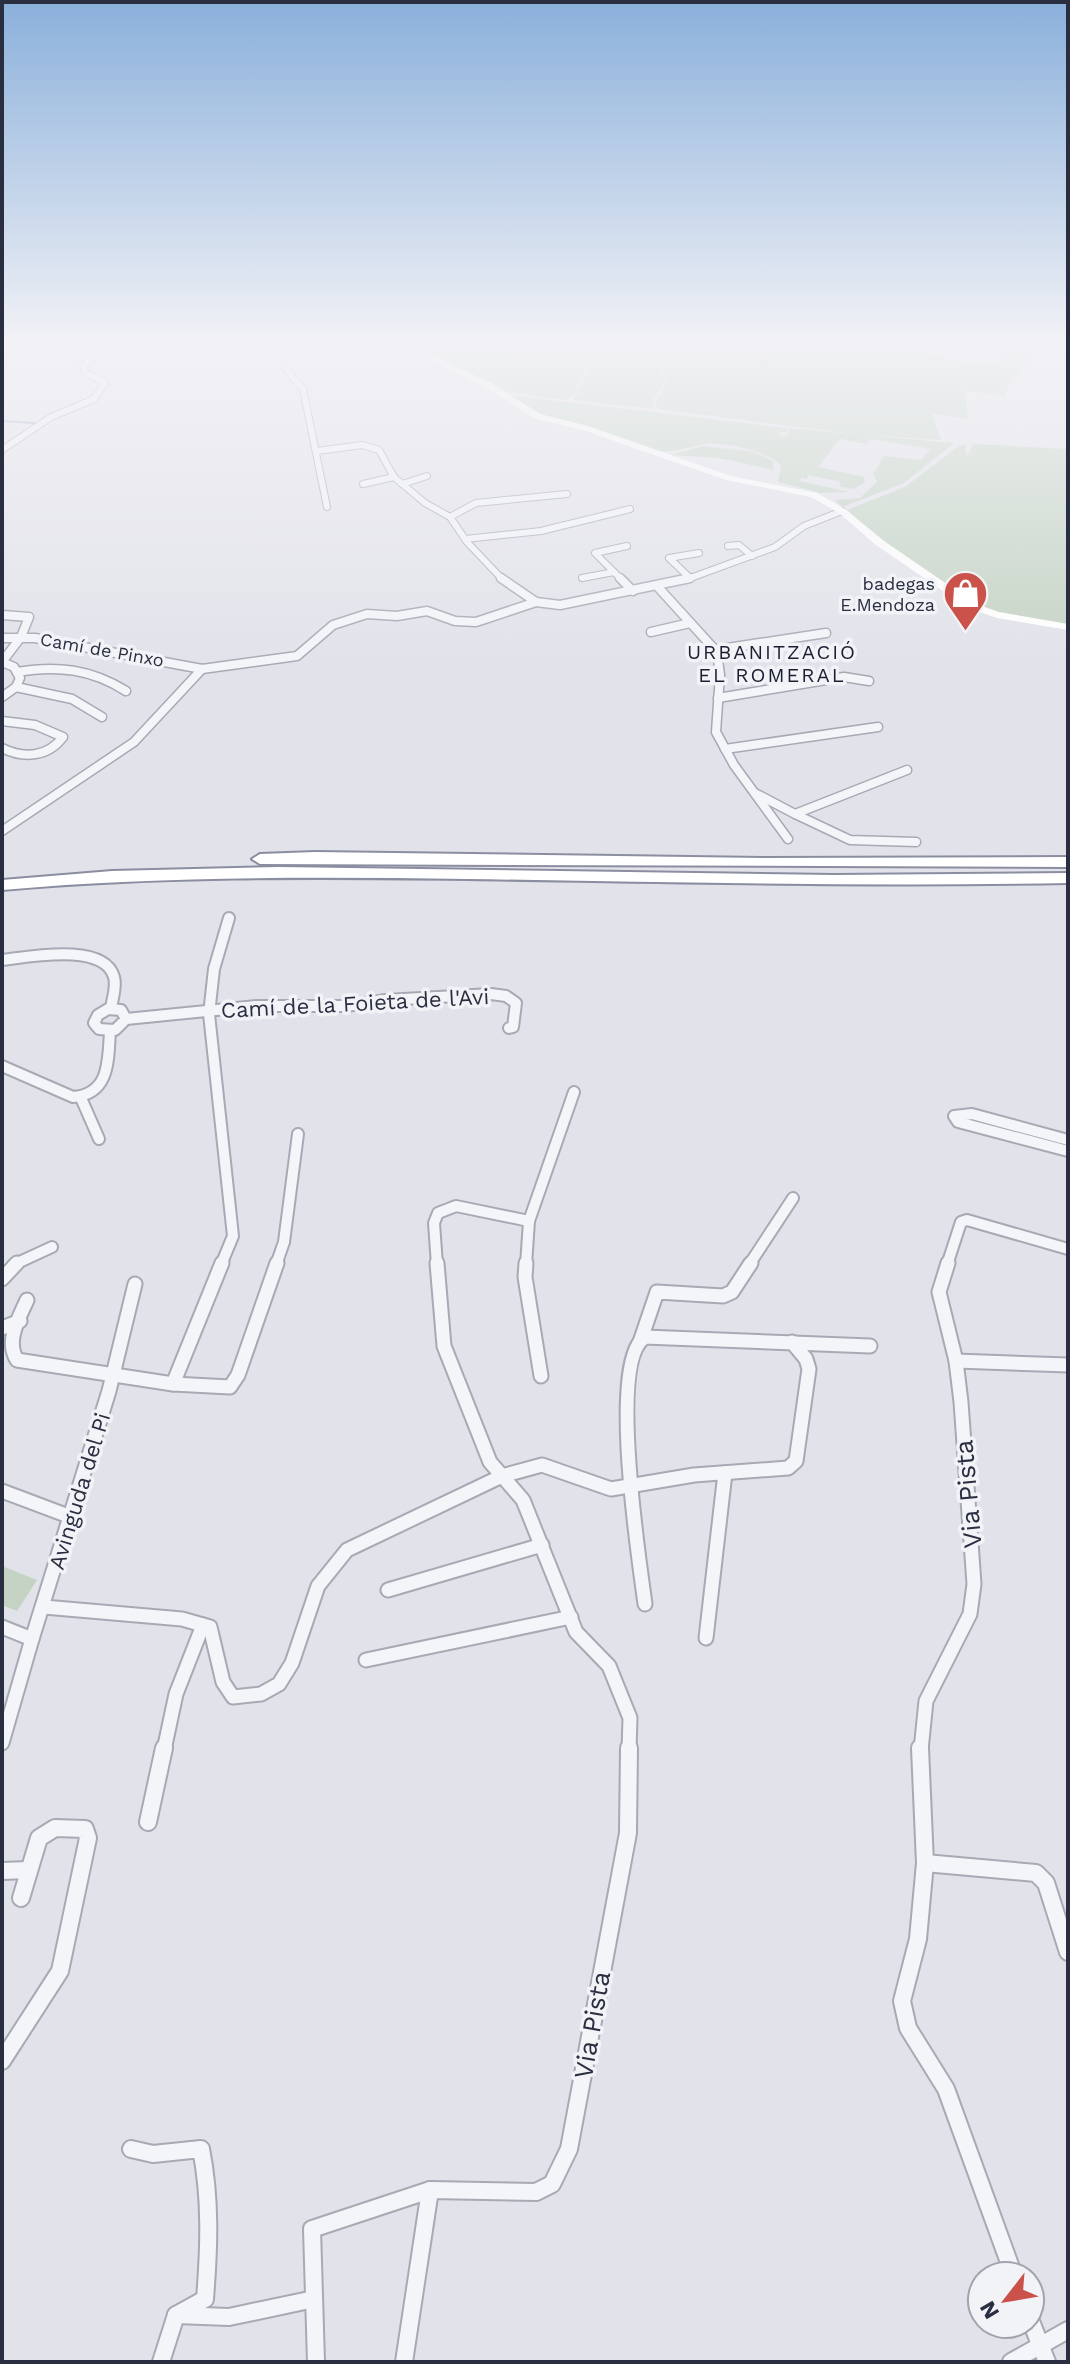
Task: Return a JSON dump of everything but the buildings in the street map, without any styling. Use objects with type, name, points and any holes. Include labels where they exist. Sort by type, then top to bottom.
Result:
[{"type":"highway","points":[[2,872],[315,857],[763,863],[1068,862]]},
{"type":"highway","points":[[2,885],[126,875],[317,872],[914,880],[1068,878]]},
{"type":"street","points":[[322,450],[317,451],[327,507]]},
{"type":"street","points":[[379,450],[394,477],[425,503],[450,517],[465,539],[506,583],[536,602],[560,605],[690,578],[775,547],[822,517],[842,511]]},
{"type":"street","points":[[649,450],[729,478],[814,495],[842,511],[880,543],[972,606],[1005,617],[1068,627]]},
{"type":"street","points":[[402,484],[427,476]]},
{"type":"street","points":[[363,484],[394,477]]},
{"type":"street","points":[[450,517],[476,503],[567,494]]},
{"type":"street","points":[[465,539],[541,531],[630,509]]},
{"type":"street","points":[[728,546],[739,545],[752,556]]},
{"type":"street","points":[[627,546],[595,553],[633,591]]},
{"type":"street","points":[[690,578],[669,558],[699,553]]},
{"type":"street","points":[[582,578],[614,572]]},
{"type":"street","points":[[657,586],[714,650],[720,675],[716,732],[788,839]]},
{"type":"street","name":"Camí de Pinxo","points":[[3,640],[21,637],[202,669],[297,656],[333,625],[367,614],[397,616],[427,611],[455,621],[476,622],[536,602]]},
{"type":"street","points":[[2,615],[29,617],[21,637],[2,662],[14,667],[20,678],[16,687],[2,697]]},
{"type":"street","points":[[651,632],[690,623]]},
{"type":"street","points":[[714,650],[826,633]]},
{"type":"street","points":[[17,672],[75,668],[99,674],[126,691]]},
{"type":"street","points":[[2,831],[134,742],[202,669]]},
{"type":"street","points":[[718,698],[827,678],[851,676],[869,681]]},
{"type":"street","points":[[16,687],[72,699],[102,717]]},
{"type":"street","points":[[2,721],[35,725],[63,737],[50,749],[25,757],[2,748]]},
{"type":"street","points":[[725,749],[878,727]]},
{"type":"street","points":[[795,814],[907,770]]},
{"type":"street","points":[[754,792],[850,840],[916,842]]},
{"type":"street","points":[[173,1384],[233,1236],[209,1011],[214,969],[229,918]]},
{"type":"street","points":[[2,960],[74,954],[94,957],[110,967],[115,979],[111,1009]]},
{"type":"street","name":"Camí de la Foieta de l'Avi","points":[[209,1011],[257,1006],[346,1006],[386,1000],[491,994],[506,996],[516,1003],[516,1022],[509,1028]]},
{"type":"street","points":[[111,1009],[121,1010],[126,1019],[122,1026],[110,1031],[99,1029],[94,1023],[97,1015],[111,1009]]},
{"type":"street","points":[[126,1019],[209,1011]]},
{"type":"street","points":[[2,1066],[81,1098],[97,1091],[105,1082],[110,1031]]},
{"type":"street","points":[[541,1376],[525,1277],[529,1221],[574,1092]]},
{"type":"street","points":[[81,1098],[99,1139]]},
{"type":"street","points":[[1068,1140],[972,1114],[954,1116],[958,1122],[1068,1151]]},
{"type":"street","points":[[27,1300],[11,1346],[11,1355],[17,1360],[173,1384],[191,1383],[219,1390],[230,1387],[238,1375],[284,1242],[298,1134]]},
{"type":"street","points":[[641,1339],[657,1292],[723,1296],[732,1292],[793,1198]]},
{"type":"street","points":[[366,1660],[573,1625],[523,1500],[490,1462],[444,1346],[434,1223],[438,1213],[456,1206],[529,1221]]},
{"type":"street","name":"Via Pista","points":[[1008,2260],[946,2089],[908,2028],[902,2001],[918,1939],[925,1863],[920,1737],[926,1701],[970,1614],[974,1584],[961,1402],[956,1361],[939,1292],[961,1222],[967,1220],[1068,1249]]},
{"type":"street","points":[[2,1279],[23,1259],[52,1247]]},
{"type":"street","name":"Avinguda del Pi","points":[[32,1639],[113,1376],[135,1284]]},
{"type":"street","points":[[2,1328],[20,1321]]},
{"type":"street","points":[[645,1604],[629,1486],[629,1366],[636,1343],[645,1337],[870,1346]]},
{"type":"street","points":[[44,1607],[182,1619],[210,1627],[223,1682],[233,1697],[256,1696],[273,1690],[294,1660],[311,1601],[327,1567],[347,1550],[502,1476],[542,1465],[611,1489],[725,1473],[788,1468],[796,1461],[809,1369],[806,1359],[792,1342]]},
{"type":"street","points":[[956,1361],[1068,1365]]},
{"type":"street","points":[[706,1638],[725,1473]]},
{"type":"street","points":[[2,1491],[71,1517]]},
{"type":"street","points":[[388,1590],[542,1545]]},
{"type":"street","points":[[148,1822],[176,1694],[203,1625]]},
{"type":"street","name":"Via Pista","points":[[314,2299],[312,2229],[430,2190],[536,2192],[552,2184],[569,2149],[628,1833],[630,1718],[609,1666],[573,1625]]},
{"type":"street","points":[[2,1627],[32,1639],[2,1743]]},
{"type":"street","points":[[2,2061],[60,1971],[88,1838],[85,1829],[55,1828],[39,1838],[21,1898]]},
{"type":"street","points":[[925,1863],[1036,1873],[1046,1883],[1068,1952]]},
{"type":"street","points":[[2,1871],[28,1870]]},
{"type":"street","points":[[131,2149],[153,2154],[201,2149],[205,2164],[209,2252],[205,2299],[176,2315],[161,2362]]},
{"type":"street","points":[[404,2362],[430,2190]]},
{"type":"street","points":[[176,2315],[204,2321],[217,2320],[314,2299],[316,2362]]},
{"type":"street","points":[[1011,2362],[1068,2330]]},
{"type":"street","points":[[1039,2340],[1047,2362]]},
{"type":"green space","points":[[687,450],[754,452],[773,461],[774,470],[719,458],[670,455]]},
{"type":"green space","points":[[751,450],[831,450],[818,467],[864,477],[865,482],[854,489],[839,486],[841,482],[809,475],[806,479],[801,478],[800,481],[849,492],[821,493],[778,482],[781,466]]},
{"type":"green space","points":[[929,450],[945,450],[904,483],[842,507],[835,500],[860,498],[877,482],[873,474],[884,456],[921,460]]},
{"type":"green space","points":[[953,450],[966,450],[968,455],[970,450],[1068,450],[1068,625],[1004,615],[975,605],[886,545],[847,510],[905,487]]},
{"type":"green space","points":[[2,1566],[37,1580],[17,1611],[2,1605]]},
{"type":"place","name":"badegas E.Mendoza","points":[[966,633]]},
{"type":"district","name":"URBANITZACIÓ EL ROMERAL","points":[[772,664]]}]
